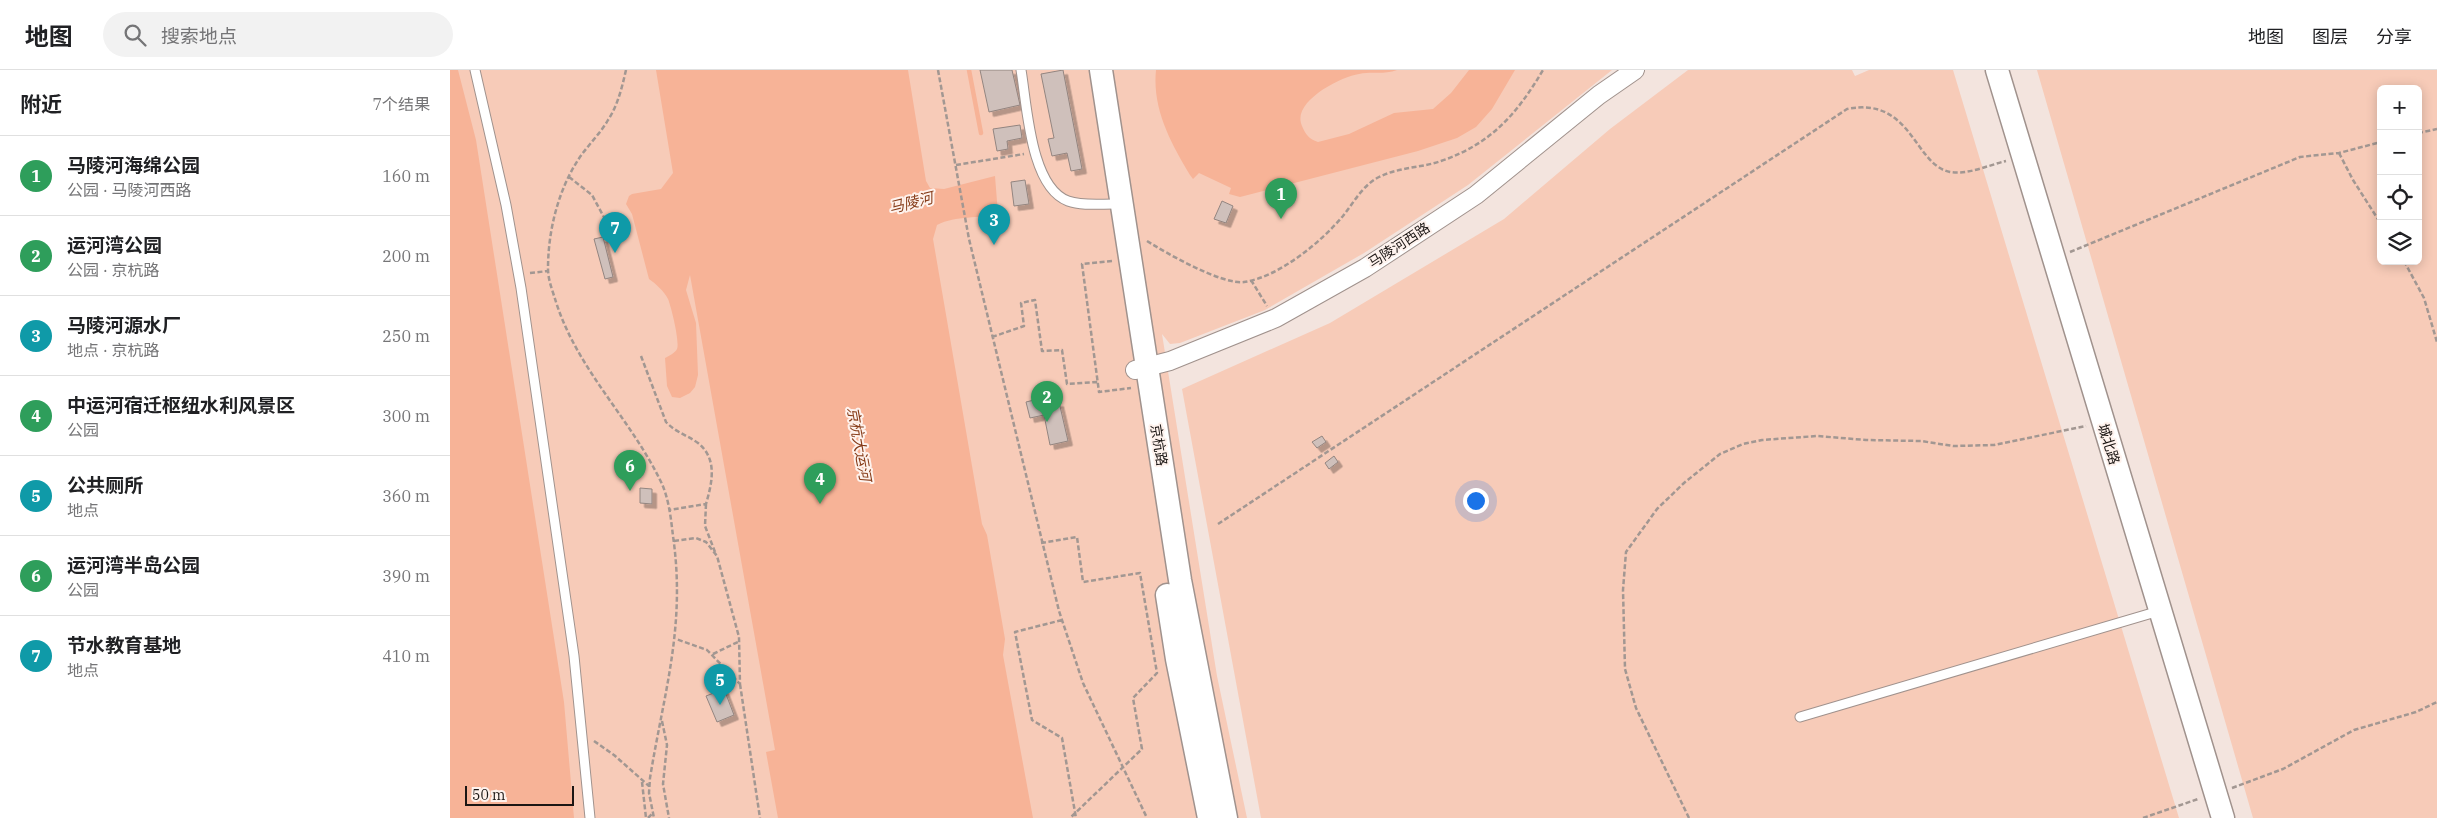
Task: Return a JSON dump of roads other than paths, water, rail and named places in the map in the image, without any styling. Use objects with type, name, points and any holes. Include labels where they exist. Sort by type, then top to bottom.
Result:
[{"type":"street","name":"京杭路","points":[[1092,70],[1140,375],[1226,818]]},
{"type":"street","name":"京杭路","points":[[1101,70],[1126,229],[1153,506],[1177,659],[1209,818]]},
{"type":"street","name":"马陵河西路","points":[[1140,375],[1276,318],[1365,268],[1476,194],[1600,95],[1635,70]]},
{"type":"street","name":"城北路","points":[[1996,70],[2223,818]]},
{"type":"lane","points":[[475,70],[506,205],[519,274],[560,552],[583,735],[590,818]]},
{"type":"lane","points":[[1021,70],[1035,152],[1048,186],[1056,194],[1068,201],[1085,204],[1114,204]]},
{"type":"lane","points":[[1800,717],[2160,611]]},
{"type":"water","points":[[450,70],[458,70],[476,140],[564,702],[574,818],[450,818]]},
{"type":"water","name":"京杭大运河","points":[[656,70],[908,70],[926,181],[930,188],[944,189],[995,176],[998,214],[960,218],[937,225],[933,239],[982,524],[987,535],[1005,639],[1003,655],[1033,818],[778,818],[766,752],[775,750],[690,275],[686,290],[696,323],[698,375],[695,387],[690,393],[680,398],[672,397],[667,386],[665,358],[675,352],[678,345],[671,309],[664,293],[649,279],[632,214],[626,204],[629,196],[632,194],[661,189],[673,173]]},
{"type":"water","points":[[1156,70],[1397,70],[1351,76],[1330,85],[1310,100],[1304,108],[1301,117],[1302,126],[1312,140],[1318,142],[1349,134],[1394,113],[1433,109],[1451,93],[1469,70],[1515,70],[1492,109],[1476,127],[1457,138],[1418,151],[1240,197],[1229,194],[1231,188],[1199,173],[1193,179],[1190,175],[1164,125],[1157,98]]},
{"type":"waterway","name":"马陵河","points":[[969,70],[981,133]]},
{"type":"place","name":"马陵河海绵公园","points":[[1281,219]]},
{"type":"place","name":"马陵河源水厂","points":[[994,245]]},
{"type":"place","name":"节水教育基地","points":[[615,253]]},
{"type":"place","name":"运河湾公园","points":[[1047,422]]},
{"type":"place","name":"运河湾半岛公园","points":[[630,491]]},
{"type":"place","name":"中运河宿迁枢纽水利风景区","points":[[820,504]]},
{"type":"place","name":"公共厕所","points":[[720,705]]}]
